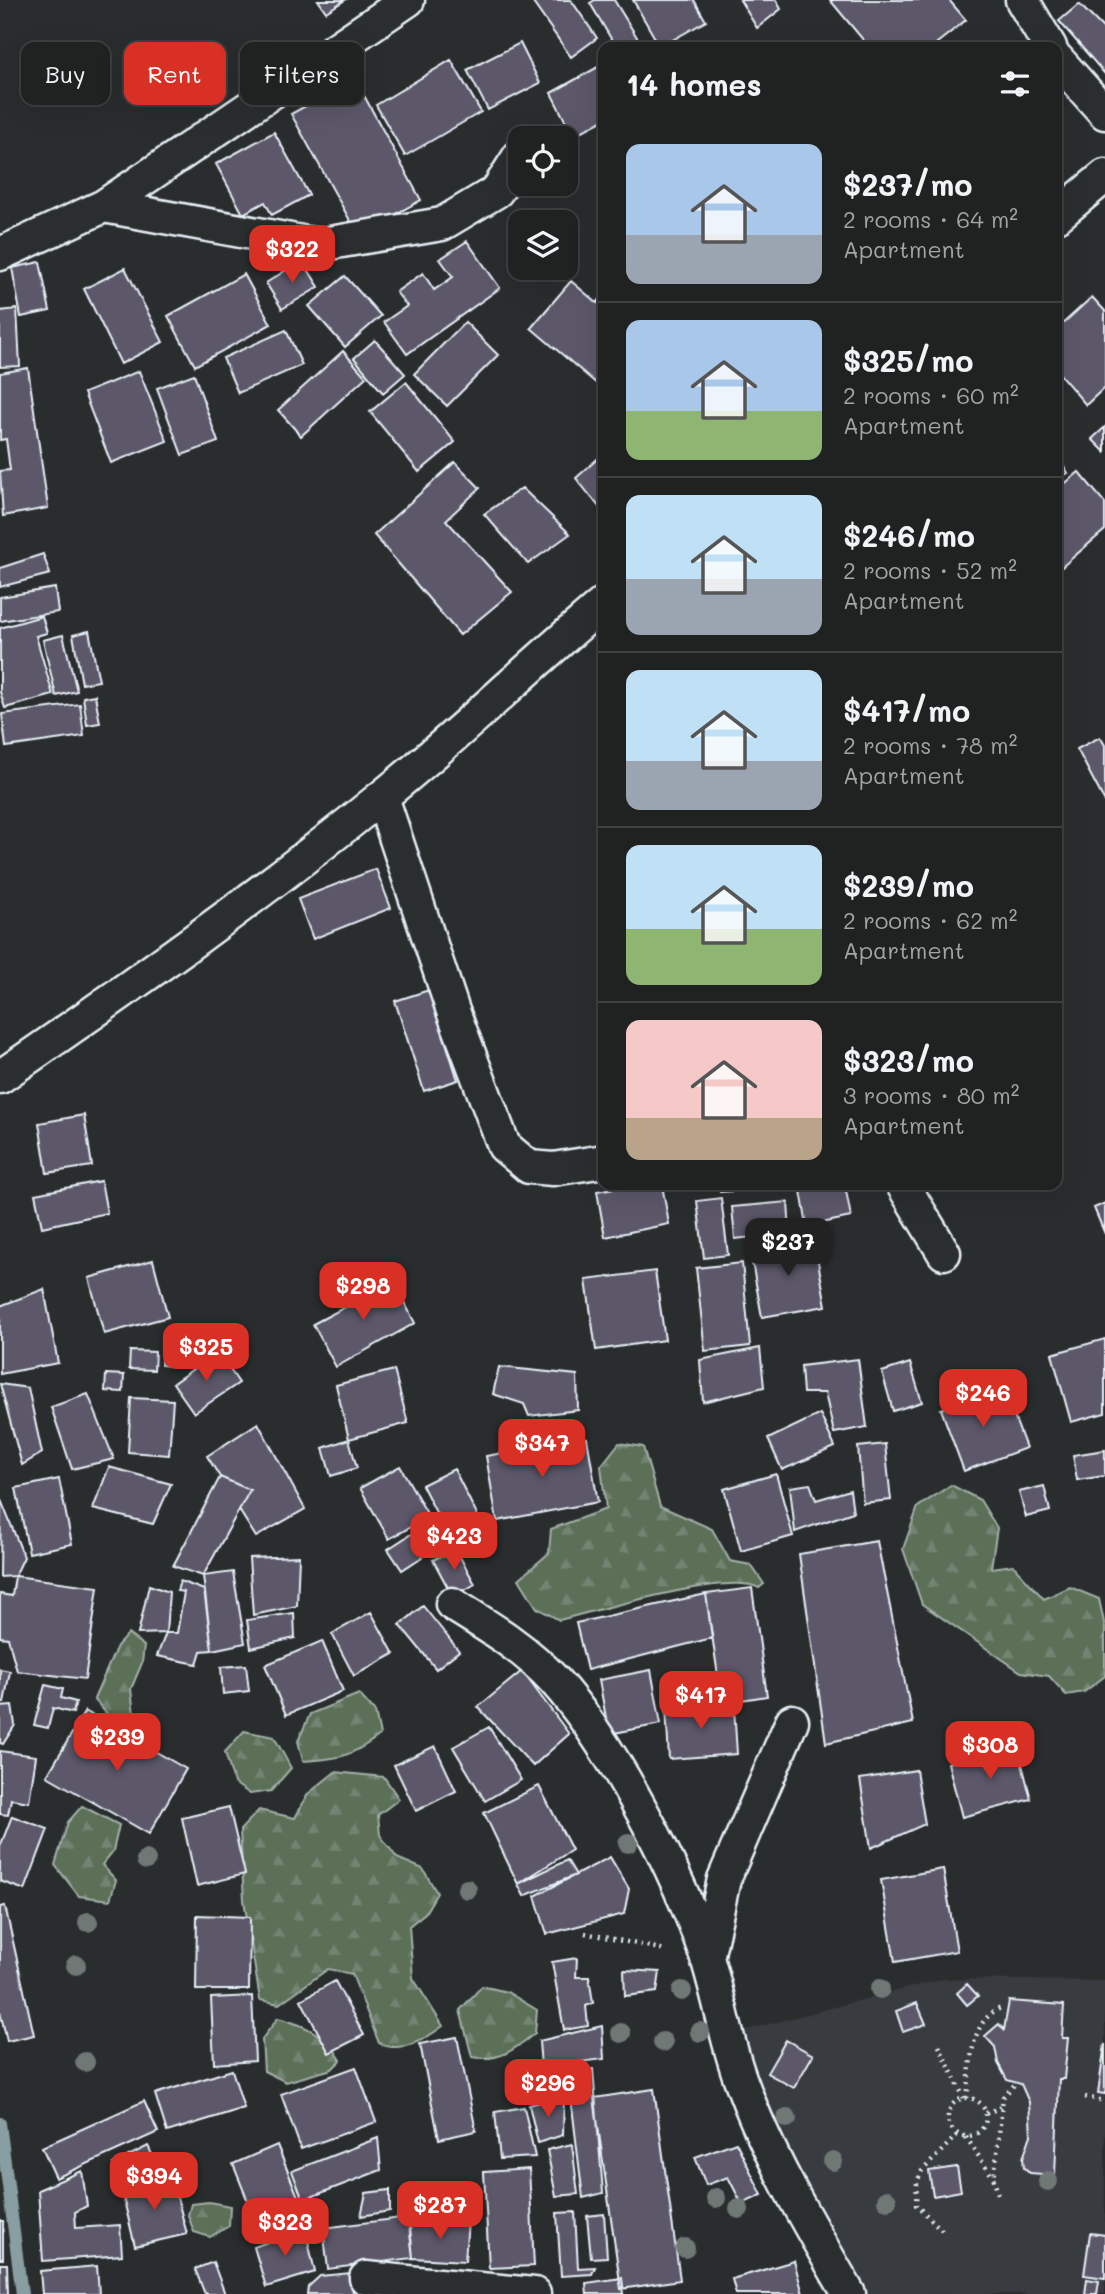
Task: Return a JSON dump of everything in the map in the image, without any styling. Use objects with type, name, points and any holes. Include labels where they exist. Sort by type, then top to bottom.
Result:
[{"type":"street","points":[[0,254],[104,206],[408,0]]},
{"type":"street","points":[[1022,0],[1047,42]]},
{"type":"street","points":[[1062,65],[1105,113]]},
{"type":"street","points":[[104,206],[318,245],[442,224],[497,191],[508,173]]},
{"type":"street","points":[[1062,212],[1105,176]]},
{"type":"street","points":[[0,1077],[245,903],[383,797],[465,729],[598,608]]},
{"type":"street","points":[[383,797],[453,1011],[505,1146],[529,1167],[553,1169],[598,1162]]},
{"type":"street","points":[[906,1190],[944,1253]]},
{"type":"street","points":[[453,1604],[515,1643],[554,1680],[628,1785],[676,1882],[707,1959],[726,2035],[758,2126],[849,2294]]},
{"type":"street","points":[[707,1959],[724,1880],[792,1721]]},
{"type":"street","points":[[366,2278],[534,2294]]},
{"type":"path","points":[[585,1933],[707,1959]]},
{"type":"path","points":[[939,2046],[965,2098],[980,2102],[986,2113],[982,2130],[973,2136],[958,2134],[952,2130],[948,2119],[950,2109],[965,2098],[976,2035],[982,2021],[1001,2008]]},
{"type":"path","points":[[994,2180],[1003,2097],[1017,2082]]},
{"type":"path","points":[[1086,2098],[1105,2101]]},
{"type":"path","points":[[986,2113],[1002,2107]]},
{"type":"path","points":[[942,2230],[916,2205],[917,2182],[922,2171],[958,2134]]},
{"type":"path","points":[[965,2136],[994,2180],[998,2194]]},
{"type":"shaded area","points":[[943,1979],[1105,1981],[1105,2294],[864,2294],[767,2122],[734,2033]]},
{"type":"green space","points":[[619,1443],[643,1447],[660,1506],[712,1529],[730,1561],[751,1565],[764,1584],[759,1588],[743,1584],[692,1588],[559,1620],[537,1608],[519,1579],[549,1553],[551,1529],[606,1509],[601,1466]]},
{"type":"green space","points":[[951,1485],[980,1500],[997,1528],[991,1568],[1013,1565],[1044,1599],[1070,1587],[1099,1599],[1105,1627],[1105,1676],[1084,1692],[1066,1695],[1049,1676],[1021,1672],[922,1604],[903,1549],[918,1507]]},
{"type":"green space","points":[[128,1634],[144,1646],[142,1663],[131,1689],[134,1714],[121,1723],[106,1713],[94,1699],[117,1646]]},
{"type":"green space","points":[[359,1694],[375,1712],[380,1735],[344,1756],[303,1761],[298,1741],[310,1714]]},
{"type":"green space","points":[[244,1731],[274,1737],[291,1768],[271,1791],[250,1794],[234,1783],[225,1752]]},
{"type":"green space","points":[[335,1772],[384,1777],[399,1799],[378,1815],[380,1835],[397,1858],[423,1869],[437,1893],[425,1913],[409,1926],[413,1978],[443,2026],[412,2044],[396,2047],[379,2043],[352,1974],[328,1969],[279,2004],[260,2000],[244,1900],[240,1830],[259,1810],[295,1818],[308,1794]]},
{"type":"green space","points":[[82,1806],[119,1825],[113,1851],[102,1865],[116,1880],[110,1900],[79,1896],[55,1865],[68,1822]]},
{"type":"green space","points":[[482,1986],[507,1992],[537,2010],[535,2033],[506,2053],[490,2058],[472,2057],[460,2010]]},
{"type":"green space","points":[[278,2018],[314,2032],[329,2044],[341,2060],[332,2069],[286,2082],[264,2071],[262,2039]]},
{"type":"green space","points":[[209,2202],[230,2206],[229,2226],[210,2237],[194,2232],[188,2215],[191,2204]]},
{"type":"building","points":[[318,0],[345,0],[326,12]]},
{"type":"building","points":[[531,0],[571,0],[597,38],[571,57]]},
{"type":"building","points":[[595,0],[614,0],[640,42],[613,42],[590,3]]},
{"type":"building","points":[[633,0],[694,0],[706,21],[669,42],[657,42]]},
{"type":"building","points":[[740,0],[776,0],[781,9],[757,28]]},
{"type":"building","points":[[830,0],[949,0],[966,20],[938,42],[865,42]]},
{"type":"building","points":[[1079,4],[1105,30],[1105,74],[1059,21]]},
{"type":"building","points":[[520,43],[540,83],[488,110],[467,70]]},
{"type":"building","points":[[451,60],[481,112],[405,156],[376,105]]},
{"type":"building","points":[[598,67],[598,123],[578,133],[578,126],[568,126],[551,93]]},
{"type":"building","points":[[364,96],[421,200],[358,235],[291,114],[307,105],[364,105]]},
{"type":"building","points":[[274,132],[309,195],[272,215],[265,202],[243,214],[216,164]]},
{"type":"building","points":[[467,241],[500,288],[407,354],[384,322],[407,306],[396,292],[423,273],[434,290],[453,277],[440,259]]},
{"type":"building","points":[[302,260],[319,287],[282,309],[266,283]]},
{"type":"building","points":[[40,262],[50,311],[21,317],[12,268]]},
{"type":"building","points":[[125,268],[163,342],[121,364],[84,289]]},
{"type":"building","points":[[244,274],[271,324],[195,366],[168,316]]},
{"type":"building","points":[[345,276],[381,316],[345,347],[309,306]]},
{"type":"building","points":[[571,281],[598,302],[598,385],[531,328]]},
{"type":"building","points":[[1092,297],[1105,311],[1105,387],[1086,405],[1062,377],[1062,324]]},
{"type":"building","points":[[17,309],[20,366],[0,367],[0,311]]},
{"type":"building","points":[[465,322],[498,355],[447,406],[414,374]]},
{"type":"building","points":[[286,330],[302,365],[238,393],[223,358]]},
{"type":"building","points":[[375,340],[405,374],[383,393],[354,358]]},
{"type":"building","points":[[343,351],[366,377],[301,436],[278,410]]},
{"type":"building","points":[[28,368],[48,508],[3,516],[0,471],[10,470],[6,439],[0,440],[0,373]]},
{"type":"building","points":[[139,371],[167,441],[111,463],[84,393]]},
{"type":"building","points":[[194,374],[218,442],[182,455],[157,388]]},
{"type":"building","points":[[406,382],[455,442],[419,472],[370,412]]},
{"type":"building","points":[[1105,427],[1105,452],[1092,439]]},
{"type":"building","points":[[598,458],[598,506],[576,478]]},
{"type":"building","points":[[455,462],[480,488],[446,520],[512,592],[460,635],[374,535]]},
{"type":"building","points":[[1062,463],[1068,473],[1062,476]]},
{"type":"building","points":[[1079,472],[1105,503],[1105,530],[1062,567],[1062,486]]},
{"type":"building","points":[[522,488],[570,534],[528,564],[484,514]]},
{"type":"building","points":[[43,554],[50,574],[0,587],[0,568]]},
{"type":"building","points":[[55,588],[58,612],[0,621],[0,597]]},
{"type":"building","points":[[42,616],[47,633],[36,636],[53,695],[5,708],[0,692],[0,628]]},
{"type":"building","points":[[89,631],[99,681],[82,684],[73,635]]},
{"type":"building","points":[[63,635],[77,691],[56,696],[43,640]]},
{"type":"building","points":[[95,695],[100,723],[87,725],[83,697]]},
{"type":"building","points":[[80,704],[84,736],[6,747],[2,714]]},
{"type":"building","points":[[1100,737],[1105,745],[1105,802],[1077,749]]},
{"type":"building","points":[[376,869],[391,908],[313,939],[298,899]]},
{"type":"building","points":[[429,990],[458,1080],[424,1091],[395,1001]]},
{"type":"building","points":[[84,1115],[92,1166],[47,1173],[39,1123]]},
{"type":"building","points":[[101,1181],[107,1213],[42,1227],[35,1194]]},
{"type":"building","points":[[663,1190],[669,1224],[605,1237],[597,1191]]},
{"type":"building","points":[[801,1190],[846,1190],[851,1217],[807,1226]]},
{"type":"building","points":[[721,1198],[728,1255],[704,1258],[697,1201]]},
{"type":"building","points":[[788,1202],[790,1233],[735,1239],[732,1207]]},
{"type":"building","points":[[1105,1203],[1105,1234],[1094,1208]]},
{"type":"building","points":[[814,1239],[826,1306],[762,1317],[750,1251]]},
{"type":"building","points":[[153,1260],[168,1317],[104,1334],[89,1278]]},
{"type":"building","points":[[742,1263],[750,1346],[705,1351],[696,1268]]},
{"type":"building","points":[[655,1271],[665,1340],[596,1350],[586,1280]]},
{"type":"building","points":[[375,1279],[383,1296],[397,1288],[415,1323],[336,1367],[313,1324],[349,1305],[344,1296]]},
{"type":"building","points":[[44,1289],[58,1363],[0,1374],[0,1306]]},
{"type":"building","points":[[1105,1339],[1105,1413],[1071,1422],[1052,1354]]},
{"type":"building","points":[[760,1348],[764,1387],[703,1402],[700,1360]]},
{"type":"building","points":[[162,1350],[187,1351],[186,1367],[161,1365]]},
{"type":"building","points":[[130,1351],[155,1352],[154,1370],[129,1369]]},
{"type":"building","points":[[218,1352],[239,1383],[194,1413],[173,1383]]},
{"type":"building","points":[[858,1359],[867,1427],[834,1433],[825,1393],[803,1393],[801,1366]]},
{"type":"building","points":[[910,1363],[922,1402],[893,1411],[882,1372]]},
{"type":"building","points":[[499,1367],[577,1375],[578,1410],[529,1416],[524,1404],[493,1394]]},
{"type":"building","points":[[394,1370],[408,1423],[349,1439],[336,1385]]},
{"type":"building","points":[[106,1374],[124,1375],[123,1392],[105,1391]]},
{"type":"building","points":[[0,1384],[28,1388],[42,1453],[22,1465]]},
{"type":"building","points":[[1003,1387],[1026,1448],[964,1471],[941,1409]]},
{"type":"building","points":[[88,1394],[114,1459],[72,1469],[51,1407]]},
{"type":"building","points":[[131,1398],[173,1400],[169,1455],[128,1452]]},
{"type":"building","points":[[820,1414],[835,1447],[782,1470],[768,1439]]},
{"type":"building","points":[[258,1423],[305,1509],[256,1537],[239,1510],[250,1490],[220,1477],[207,1456]]},
{"type":"building","points":[[587,1438],[598,1502],[497,1521],[486,1456]]},
{"type":"building","points":[[349,1439],[357,1468],[331,1476],[323,1448]]},
{"type":"building","points":[[885,1444],[891,1500],[863,1503],[858,1447]]},
{"type":"building","points":[[1105,1450],[1105,1476],[1077,1480],[1073,1455]]},
{"type":"building","points":[[400,1466],[429,1517],[389,1539],[360,1488]]},
{"type":"building","points":[[109,1467],[171,1484],[153,1524],[93,1509]]},
{"type":"building","points":[[454,1469],[480,1521],[449,1538],[422,1485]]},
{"type":"building","points":[[776,1474],[793,1536],[741,1551],[724,1489]]},
{"type":"building","points":[[220,1477],[250,1490],[203,1576],[173,1566]]},
{"type":"building","points":[[59,1479],[72,1544],[29,1553],[16,1488]]},
{"type":"building","points":[[810,1484],[816,1500],[850,1490],[853,1512],[795,1532],[790,1487]]},
{"type":"building","points":[[1044,1486],[1050,1511],[1026,1517],[1019,1492]]},
{"type":"building","points":[[1,1500],[24,1557],[15,1576],[0,1577]]},
{"type":"building","points":[[425,1525],[439,1546],[402,1570],[388,1549]]},
{"type":"building","points":[[877,1541],[913,1723],[826,1743],[799,1554]]},
{"type":"building","points":[[455,1548],[475,1584],[453,1597],[433,1560]]},
{"type":"building","points":[[299,1556],[297,1606],[253,1615],[249,1558]]},
{"type":"building","points":[[233,1572],[245,1643],[212,1650],[203,1576]]},
{"type":"building","points":[[15,1576],[98,1587],[85,1679],[17,1671],[8,1638],[0,1637],[0,1594],[12,1596]]},
{"type":"building","points":[[180,1581],[204,1590],[212,1650],[201,1651],[197,1664],[157,1656],[166,1633],[177,1633],[184,1592],[177,1591]]},
{"type":"building","points":[[149,1585],[169,1592],[166,1633],[138,1634]]},
{"type":"building","points":[[752,1588],[767,1696],[722,1703],[706,1594]]},
{"type":"building","points":[[706,1594],[712,1638],[587,1670],[576,1623]]},
{"type":"building","points":[[423,1606],[459,1651],[436,1669],[400,1625]]},
{"type":"building","points":[[371,1612],[394,1654],[354,1676],[332,1634]]},
{"type":"building","points":[[294,1613],[295,1638],[251,1648],[247,1620]]},
{"type":"building","points":[[322,1641],[343,1691],[286,1715],[265,1665]]},
{"type":"building","points":[[246,1665],[249,1691],[223,1694],[221,1667]]},
{"type":"building","points":[[0,1669],[10,1671],[4,1703],[0,1703]]},
{"type":"building","points":[[651,1670],[661,1724],[609,1734],[599,1680]]},
{"type":"building","points":[[522,1671],[569,1734],[533,1766],[478,1707]]},
{"type":"building","points":[[45,1685],[63,1689],[61,1698],[76,1702],[73,1713],[53,1708],[48,1728],[34,1725]]},
{"type":"building","points":[[722,1703],[734,1707],[737,1754],[669,1759],[666,1707]]},
{"type":"building","points":[[12,1706],[15,1725],[3,1744],[0,1743],[0,1707]]},
{"type":"building","points":[[85,1711],[186,1769],[149,1834],[47,1776]]},
{"type":"building","points":[[489,1727],[521,1780],[485,1801],[453,1747]]},
{"type":"building","points":[[1017,1745],[1031,1799],[962,1817],[948,1763]]},
{"type":"building","points":[[435,1746],[456,1791],[416,1811],[394,1765]]},
{"type":"building","points":[[0,1751],[36,1756],[29,1802],[11,1799],[8,1815],[0,1814]]},
{"type":"building","points":[[916,1770],[925,1824],[871,1848],[860,1779]]},
{"type":"building","points":[[539,1786],[572,1850],[518,1884],[484,1813]]},
{"type":"building","points":[[229,1807],[245,1874],[197,1886],[182,1818]]},
{"type":"building","points":[[12,1816],[48,1829],[25,1890],[0,1881],[0,1847]]},
{"type":"building","points":[[610,1857],[629,1889],[624,1914],[547,1934],[535,1896]]},
{"type":"building","points":[[567,1860],[576,1875],[524,1896],[518,1884]]},
{"type":"building","points":[[943,1869],[957,1951],[895,1962],[881,1880]]},
{"type":"building","points":[[5,1906],[34,2035],[7,2041],[0,2011],[0,1907]]},
{"type":"building","points":[[197,1915],[250,1917],[249,1990],[196,1990]]},
{"type":"building","points":[[577,1958],[576,1977],[589,1977],[593,2003],[586,2006],[588,2026],[564,2030],[552,1962]]},
{"type":"building","points":[[624,1970],[660,1972],[657,1992],[625,1996]]},
{"type":"building","points":[[335,1981],[364,2035],[329,2053],[301,2000]]},
{"type":"building","points":[[967,1984],[978,1996],[967,2005],[957,1993]]},
{"type":"building","points":[[252,1996],[255,2061],[214,2064],[211,1998]]},
{"type":"building","points":[[1009,2001],[1064,2005],[1062,2038],[1068,2038],[1064,2079],[1059,2079],[1055,2175],[1030,2173],[1024,2167],[1023,2158],[1031,2135],[1029,2102],[1021,2084],[1007,2080],[998,2063],[995,2047],[985,2036],[999,2024],[1004,2030]]},
{"type":"building","points":[[917,2003],[926,2024],[903,2032],[896,2011]]},
{"type":"building","points":[[602,2026],[604,2059],[541,2067],[539,2041]]},
{"type":"building","points":[[457,2037],[476,2131],[439,2139],[420,2044]]},
{"type":"building","points":[[786,2040],[813,2055],[794,2088],[767,2073]]},
{"type":"building","points":[[1105,2044],[1105,2094],[1098,2093]]},
{"type":"building","points":[[356,2067],[376,2122],[301,2149],[281,2094]]},
{"type":"building","points":[[593,2069],[603,2193],[583,2198],[570,2090],[533,2095],[532,2074]]},
{"type":"building","points":[[232,2070],[244,2108],[167,2132],[155,2094]]},
{"type":"building","points":[[654,2089],[680,2280],[621,2289],[594,2098]]},
{"type":"building","points":[[564,2096],[563,2135],[538,2143],[529,2105]]},
{"type":"building","points":[[144,2101],[158,2132],[56,2178],[42,2147]]},
{"type":"building","points":[[524,2107],[535,2157],[500,2159],[495,2112]]},
{"type":"building","points":[[378,2138],[381,2170],[303,2200],[292,2171]]},
{"type":"building","points":[[736,2142],[762,2195],[742,2204],[728,2177],[706,2185],[695,2157]]},
{"type":"building","points":[[572,2144],[578,2194],[556,2196],[547,2150]]},
{"type":"building","points":[[277,2145],[308,2221],[263,2239],[233,2164]]},
{"type":"building","points":[[148,2146],[159,2169],[124,2183],[113,2164]]},
{"type":"building","points":[[957,2167],[961,2191],[933,2196],[929,2171]]},
{"type":"building","points":[[529,2169],[534,2266],[489,2268],[484,2172]]},
{"type":"building","points":[[82,2171],[87,2206],[75,2212],[76,2228],[120,2225],[122,2255],[43,2261],[38,2190]]},
{"type":"building","points":[[171,2175],[187,2234],[135,2246],[122,2192]]},
{"type":"building","points":[[390,2190],[390,2211],[361,2216],[366,2193]]},
{"type":"building","points":[[575,2212],[578,2268],[595,2267],[592,2274],[561,2276],[557,2213]]},
{"type":"building","points":[[604,2214],[607,2257],[591,2258],[587,2216]]},
{"type":"building","points":[[408,2217],[413,2258],[328,2269],[323,2228]]},
{"type":"building","points":[[468,2220],[465,2261],[413,2258],[410,2226]]},
{"type":"building","points":[[0,2221],[3,2221],[3,2259],[0,2259]]},
{"type":"building","points":[[305,2228],[315,2272],[266,2287],[254,2247]]},
{"type":"building","points":[[1090,2233],[1105,2235],[1105,2278],[1084,2275]]},
{"type":"building","points":[[794,2261],[803,2294],[736,2294],[732,2279]]},
{"type":"building","points":[[213,2262],[225,2294],[205,2294],[195,2269]]},
{"type":"building","points":[[0,2264],[7,2264],[8,2294],[0,2294]]},
{"type":"building","points":[[97,2266],[99,2294],[42,2294],[40,2271]]},
{"type":"building","points":[[351,2273],[353,2294],[307,2294],[308,2287],[320,2276]]},
{"type":"building","points":[[622,2278],[624,2294],[587,2294],[586,2283]]},
{"type":"building","points":[[1087,2279],[1099,2281],[1097,2294],[1085,2294]]},
{"type":"waterway","points":[[0,2123],[22,2294]]}]
